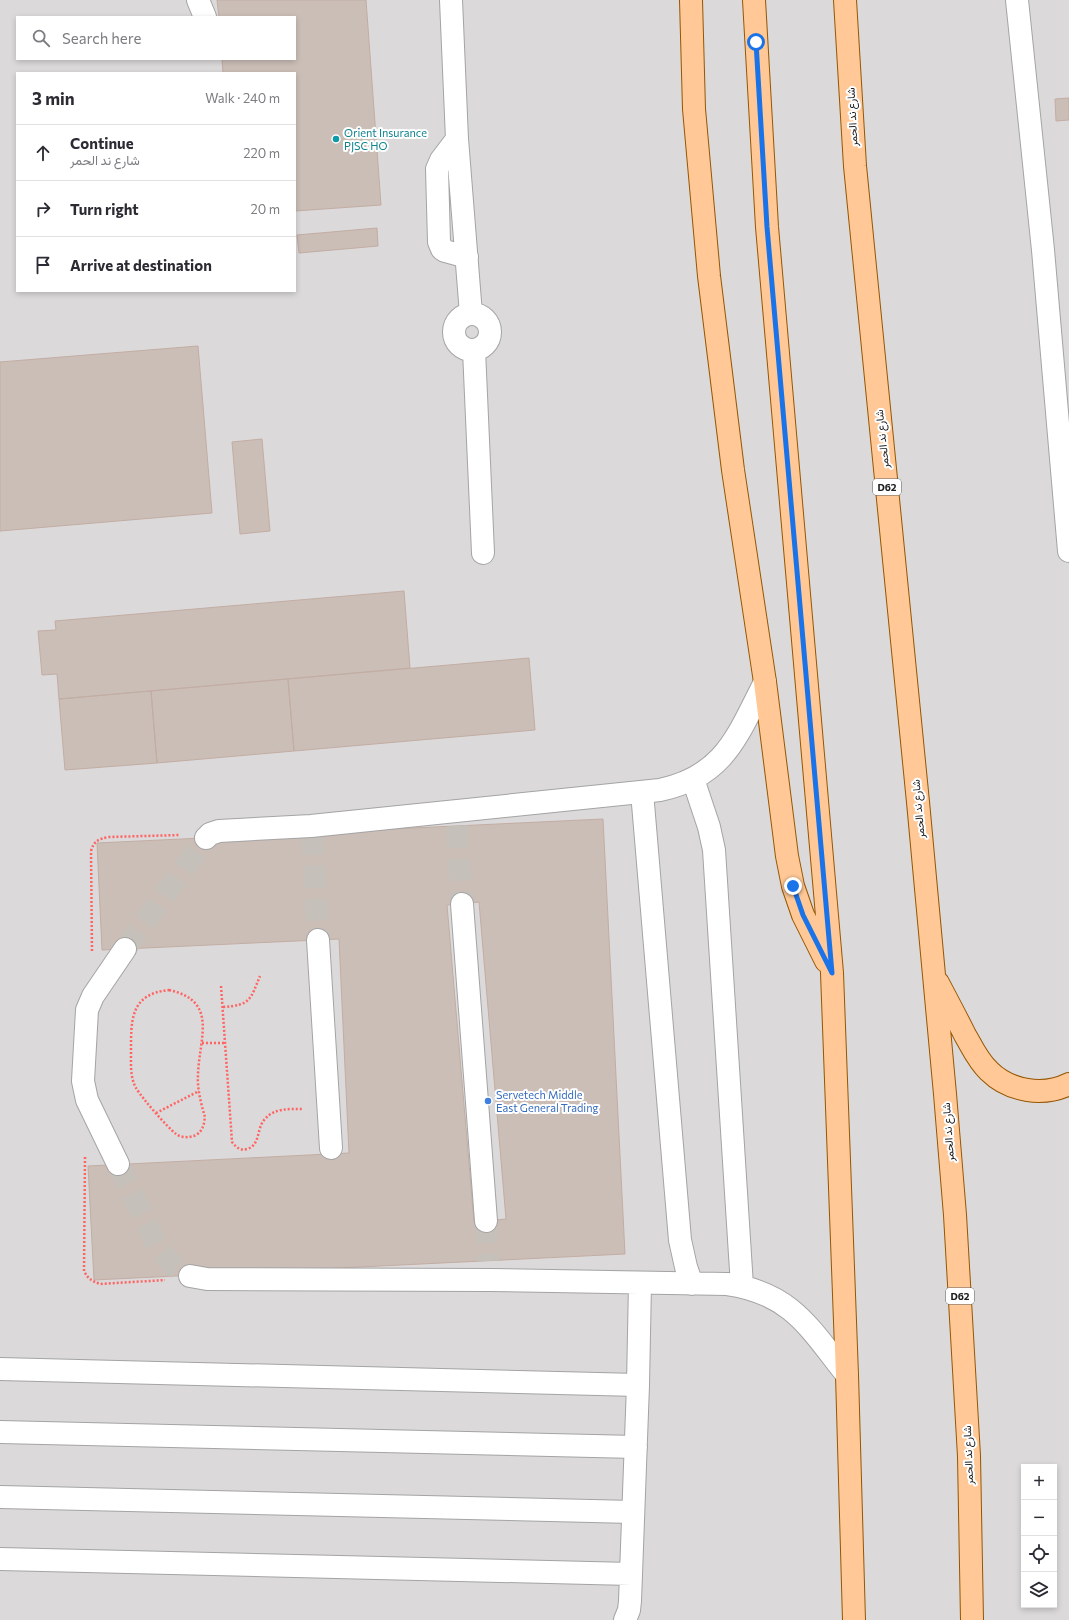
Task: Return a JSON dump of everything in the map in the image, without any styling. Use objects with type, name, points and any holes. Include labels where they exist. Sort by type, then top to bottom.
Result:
[{"type":"main road","points":[[691,0],[694,109],[709,276],[733,470],[765,682],[787,856],[793,886],[803,915],[832,973]]},
{"type":"main road","points":[[754,0],[768,234],[832,973],[847,1375],[854,1620]]},
{"type":"main road","name":"شارع ند الحمر","points":[[845,0],[855,166],[918,802],[945,1094],[969,1456],[972,1620]]},
{"type":"main road","points":[[933,974],[979,1060],[989,1071],[1002,1081],[1016,1088],[1032,1091],[1048,1091],[1069,1084]]},
{"type":"street","points":[[198,0],[205,16]]},
{"type":"street","points":[[451,0],[457,139],[471,314],[480,316],[487,322],[491,331],[489,340],[483,347],[474,350],[483,553]]},
{"type":"street","points":[[1017,0],[1043,250],[1069,552]]},
{"type":"street","points":[[208,836],[225,831],[311,829],[456,818],[677,786],[708,770],[731,746],[765,682]]},
{"type":"street","points":[[693,779],[709,828],[714,850],[742,1286]]},
{"type":"street","points":[[642,792],[680,1240],[686,1267],[692,1284]]},
{"type":"street","points":[[462,904],[486,1221]]},
{"type":"street","points":[[318,940],[331,1148]]},
{"type":"street","points":[[118,1164],[87,1100],[83,1087],[87,1010],[93,996],[125,949]]},
{"type":"street","points":[[193,1276],[208,1279],[489,1271],[640,1283],[742,1286],[759,1291],[789,1307],[801,1318],[847,1375]]},
{"type":"street","points":[[625,1620],[630,1605],[640,1283]]},
{"type":"street","points":[[0,1369],[638,1385]]},
{"type":"street","points":[[0,1432],[636,1447]]},
{"type":"street","points":[[0,1497],[634,1512]]},
{"type":"street","points":[[0,1559],[631,1574]]},
{"type":"path","points":[[93,996],[91,851],[93,843],[98,839],[109,837],[208,836]]},
{"type":"path","points":[[223,1007],[240,1006],[245,1003],[252,995],[260,976]]},
{"type":"path","points":[[221,986],[232,1142],[237,1148],[245,1150],[253,1147],[257,1141],[261,1126],[271,1113],[280,1110],[329,1108]]},
{"type":"path","points":[[169,990],[181,992],[191,998],[199,1008],[203,1019],[202,1043],[198,1076],[199,1091],[205,1117],[204,1123],[198,1133],[187,1137],[176,1134],[136,1089],[132,1081],[132,1015],[146,996],[157,991],[169,990]]},
{"type":"path","points":[[202,1043],[224,1043]]},
{"type":"path","points":[[156,1113],[199,1091]]},
{"type":"path","points":[[85,1155],[84,1271],[87,1277],[93,1282],[100,1284],[193,1276]]},
{"type":"shaded area","points":[[0,0],[1069,0],[1069,1620],[0,1620]]},
{"type":"building","name":"Orient Insurance PJSC HO","points":[[217,0],[366,0],[381,205],[296,211],[296,72],[223,72],[222,60],[296,60],[296,16],[219,16]]},
{"type":"building","points":[[1069,98],[1069,120],[1056,121],[1055,99]]},
{"type":"building","points":[[377,228],[378,246],[299,253],[297,235]]},
{"type":"building","points":[[198,346],[212,513],[0,531],[0,362]]},
{"type":"building","points":[[262,439],[270,531],[240,534],[232,442]]},
{"type":"building","points":[[404,591],[410,668],[59,699],[57,674],[42,675],[38,631],[56,630],[55,621]]},
{"type":"building","points":[[529,658],[535,730],[294,751],[288,679]]},
{"type":"building","points":[[288,679],[294,751],[157,763],[151,691]]},
{"type":"building","points":[[151,691],[157,763],[65,770],[59,699]]},
{"type":"building","points":[[603,819],[625,1254],[94,1280],[88,1166],[349,1153],[339,939],[102,950],[97,843]],"holes":[[[479,902],[506,1219],[474,1222],[447,905]]]},
{"type":"tunnel","points":[[457,826],[462,904]]},
{"type":"tunnel","points":[[312,833],[318,940]]},
{"type":"tunnel","points":[[125,949],[206,838]]},
{"type":"tunnel","points":[[118,1164],[159,1250],[175,1267],[190,1276]]},
{"type":"tunnel","points":[[486,1221],[488,1261]]},
{"type":"place","name":"Orient Insurance PJSC HO","points":[[336,139]]},
{"type":"place","name":"Servetech Middle East General Trading","points":[[488,1101]]},
{"type":"route","points":[[756,42],[767,227],[832,973],[803,915],[793,886]]}]
